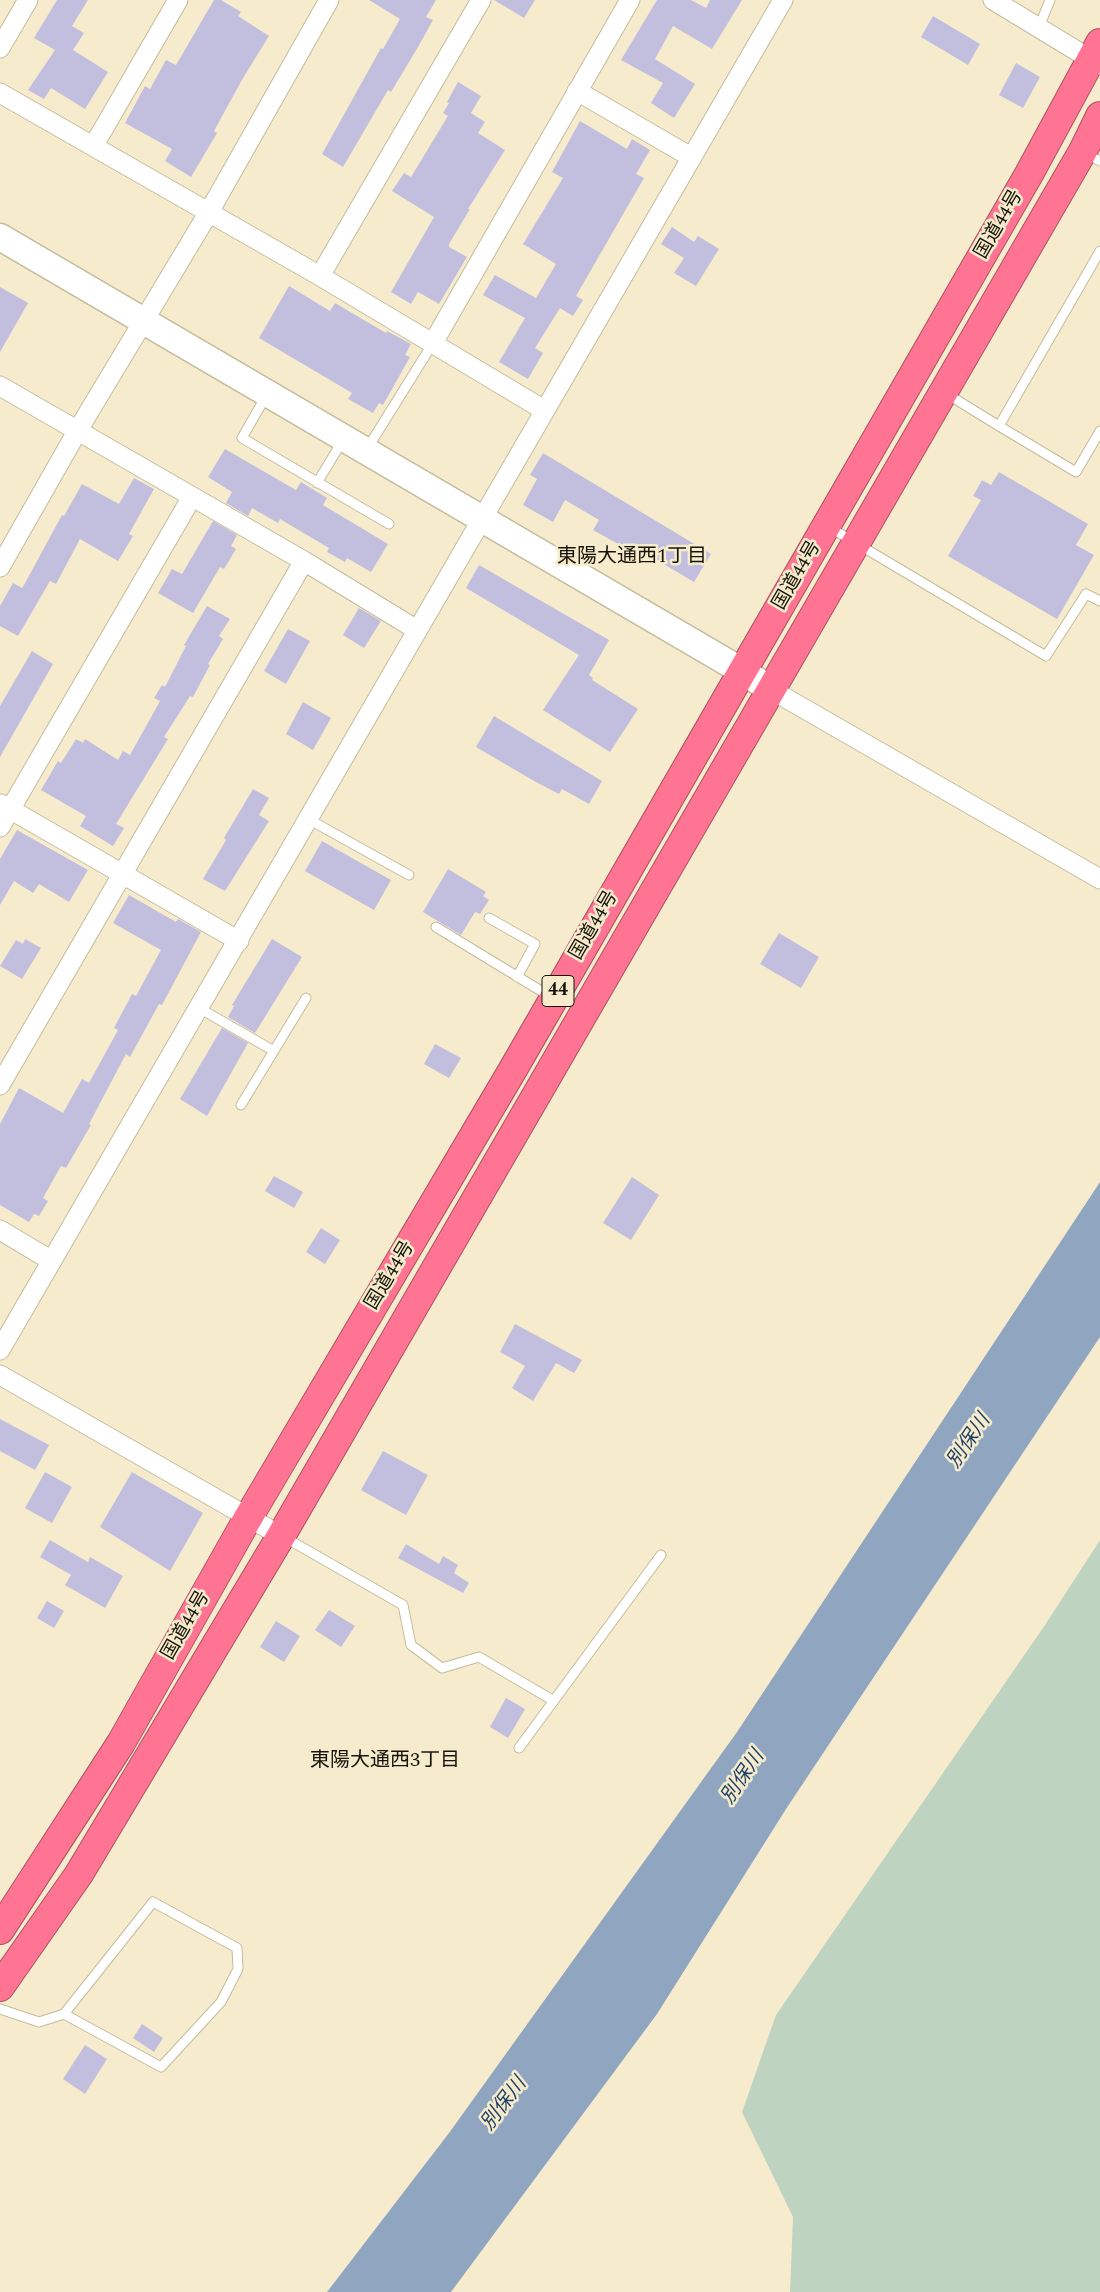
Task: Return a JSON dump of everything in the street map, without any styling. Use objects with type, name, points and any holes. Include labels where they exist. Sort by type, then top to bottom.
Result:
[{"type":"highway","name":"国道44号","points":[[0,1930],[121,1743],[248,1518],[554,999],[1097,56]]},
{"type":"highway","name":"国道44号","points":[[0,1987],[79,1874],[281,1536],[943,391],[1091,156],[1100,116]]},
{"type":"street","points":[[0,48],[28,0]]},
{"type":"street","points":[[94,145],[178,0]]},
{"type":"street","points":[[0,566],[78,430],[209,212],[329,0]]},
{"type":"street","points":[[320,276],[480,0]]},
{"type":"street","points":[[433,344],[630,0]]},
{"type":"street","points":[[0,1350],[782,0]]},
{"type":"street","points":[[993,0],[1038,27],[1097,56]]},
{"type":"street","points":[[577,91],[692,157]]},
{"type":"street","points":[[0,92],[320,276],[544,410]]},
{"type":"street","points":[[0,237],[770,689],[1100,879]]},
{"type":"street","points":[[0,386],[304,561],[418,630]]},
{"type":"street","points":[[0,827],[5,806],[192,497]]},
{"type":"street","points":[[0,1085],[304,561]]},
{"type":"street","points":[[5,806],[239,940]]},
{"type":"street","points":[[0,1230],[52,1261]]},
{"type":"street","points":[[0,1375],[281,1536]]},
{"type":"lane","points":[[1038,27],[1050,0]]},
{"type":"lane","points":[[999,426],[1100,251]]},
{"type":"lane","points":[[366,451],[433,344]]},
{"type":"lane","points":[[943,391],[1076,472],[1100,431]]},
{"type":"lane","points":[[267,394],[242,438],[389,524]]},
{"type":"lane","points":[[317,483],[343,438]]},
{"type":"lane","points":[[827,526],[1046,656],[1086,594],[1100,602]]},
{"type":"lane","points":[[308,819],[409,875]]},
{"type":"lane","points":[[489,918],[536,944],[518,977]]},
{"type":"lane","points":[[436,927],[554,999]]},
{"type":"lane","points":[[241,1105],[306,998]]},
{"type":"lane","points":[[199,1008],[274,1051]]},
{"type":"lane","points":[[281,1536],[403,1605],[412,1645],[442,1668],[479,1657],[554,1701]]},
{"type":"lane","points":[[519,1748],[661,1555]]},
{"type":"lane","points":[[0,2009],[39,2022],[64,2014],[153,1902],[237,1948],[238,1969],[221,2002],[161,2067],[64,2014]]},
{"type":"green space","points":[[1100,1540],[1100,2292],[790,2292],[793,2217],[742,2112],[776,2015],[1045,1625]]},
{"type":"water","name":"別保川","points":[[1100,1182],[1100,1337],[786,1809],[657,2014],[451,2292],[327,2292],[449,2133],[737,1732]]},
{"type":"building","points":[[57,0],[88,0],[72,26],[84,33],[73,50],[108,72],[85,109],[51,88],[44,99],[28,90],[55,50],[34,38]]},
{"type":"building","points":[[214,0],[221,0],[241,12],[238,16],[269,36],[243,78],[214,131],[217,133],[191,177],[165,161],[172,149],[125,123],[145,86],[150,89],[166,60],[176,65]]},
{"type":"building","points":[[369,0],[436,0],[426,17],[433,20],[418,47],[391,92],[388,90],[343,167],[322,154],[381,48],[383,49],[400,19]]},
{"type":"building","points":[[494,0],[535,0],[524,18]]},
{"type":"building","points":[[657,0],[691,0],[706,8],[710,0],[742,0],[712,49],[673,26],[655,59],[695,84],[674,118],[651,103],[663,83],[621,60]]},
{"type":"building","points":[[933,16],[980,44],[968,65],[921,37]]},
{"type":"building","points":[[1016,63],[1040,77],[1023,108],[999,95]]},
{"type":"building","points":[[458,82],[481,96],[471,113],[485,122],[478,133],[505,150],[468,209],[470,209],[449,244],[449,247],[467,257],[439,304],[418,292],[411,304],[391,292],[434,217],[392,191],[404,173],[411,177],[448,116],[443,113]]},
{"type":"building","points":[[580,121],[627,149],[632,139],[650,150],[636,174],[644,178],[576,296],[583,300],[573,316],[560,308],[535,348],[543,353],[528,379],[499,362],[525,318],[483,295],[495,275],[536,298],[556,264],[523,244],[563,178],[552,172]]},
{"type":"building","points":[[672,227],[694,242],[698,236],[719,249],[696,286],[674,273],[684,258],[661,244]]},
{"type":"building","points":[[289,286],[330,311],[335,303],[386,333],[387,331],[411,344],[405,355],[410,357],[383,405],[379,403],[373,413],[348,399],[352,393],[259,338]]},
{"type":"building","points":[[0,287],[28,303],[0,352]]},
{"type":"building","points":[[225,449],[296,490],[301,482],[327,498],[323,505],[388,544],[371,572],[347,558],[345,562],[327,552],[329,548],[280,519],[278,523],[252,508],[248,516],[226,503],[232,492],[208,477]]},
{"type":"building","points":[[543,453],[711,554],[694,582],[650,556],[646,564],[628,553],[629,550],[593,530],[599,520],[565,500],[553,522],[523,505],[537,479],[530,475]]},
{"type":"building","points":[[999,472],[1088,524],[1076,545],[1094,555],[1057,619],[948,556],[981,500],[973,496],[982,480],[991,485]]},
{"type":"building","points":[[134,478],[154,489],[129,534],[133,536],[118,561],[80,539],[56,584],[50,581],[18,636],[0,626],[0,606],[13,583],[22,588],[62,515],[64,516],[82,484],[119,504]]},
{"type":"building","points":[[213,521],[237,535],[231,546],[236,549],[224,569],[220,567],[193,613],[158,593],[172,569],[182,574]]},
{"type":"building","points":[[479,565],[609,640],[589,675],[593,678],[592,680],[638,709],[610,752],[543,710],[579,655],[466,588]]},
{"type":"building","points":[[207,606],[230,619],[219,636],[223,639],[208,664],[210,665],[193,697],[190,696],[164,737],[168,739],[116,824],[124,828],[113,846],[80,826],[86,816],[41,790],[58,761],[61,763],[76,739],[83,743],[85,739],[118,760],[123,751],[130,755],[160,701],[154,698],[162,685],[165,687],[186,646],[184,645]]},
{"type":"building","points":[[359,608],[381,621],[364,648],[343,635]]},
{"type":"building","points":[[288,629],[310,641],[286,684],[264,671]]},
{"type":"building","points":[[32,651],[53,664],[0,757],[0,706]]},
{"type":"building","points":[[303,702],[331,718],[313,750],[286,734]]},
{"type":"building","points":[[494,716],[602,781],[589,804],[562,789],[559,794],[476,747]]},
{"type":"building","points":[[253,789],[269,798],[259,815],[269,821],[225,891],[203,879],[226,840],[224,838]]},
{"type":"building","points":[[17,830],[88,870],[69,902],[39,884],[33,893],[14,881],[0,905],[0,859]]},
{"type":"building","points":[[322,841],[391,880],[374,910],[305,871]]},
{"type":"building","points":[[448,869],[486,892],[483,896],[489,900],[480,914],[475,912],[461,935],[423,912]]},
{"type":"building","points":[[129,895],[176,922],[178,919],[201,932],[162,1005],[159,1004],[130,1057],[126,1054],[89,1124],[91,1125],[66,1168],[61,1166],[43,1198],[48,1201],[39,1216],[34,1214],[29,1222],[0,1205],[0,1124],[19,1088],[63,1113],[82,1079],[89,1083],[118,1030],[114,1028],[132,994],[136,996],[161,950],[113,923]]},
{"type":"building","points":[[779,933],[819,957],[801,988],[760,964]]},
{"type":"building","points":[[25,939],[41,948],[22,979],[0,966],[16,940],[23,944]]},
{"type":"building","points":[[272,939],[302,957],[255,1033],[228,1017],[234,1006],[232,1005]]},
{"type":"building","points":[[222,1028],[248,1043],[207,1116],[180,1099]]},
{"type":"building","points":[[435,1044],[461,1058],[449,1078],[424,1064]]},
{"type":"building","points":[[274,1176],[303,1192],[294,1208],[265,1191]]},
{"type":"building","points":[[632,1177],[659,1195],[631,1240],[603,1223]]},
{"type":"building","points":[[321,1228],[340,1240],[325,1264],[306,1252]]},
{"type":"building","points":[[515,1324],[582,1360],[574,1373],[556,1363],[533,1401],[512,1388],[525,1366],[500,1352]]},
{"type":"building","points":[[0,1419],[49,1445],[35,1470],[0,1451]]},
{"type":"building","points":[[383,1451],[428,1475],[406,1515],[361,1490]]},
{"type":"building","points":[[45,1472],[72,1487],[52,1523],[25,1508]]},
{"type":"building","points":[[132,1472],[203,1513],[170,1571],[100,1527]]},
{"type":"building","points":[[50,1540],[88,1562],[90,1557],[123,1576],[105,1608],[65,1585],[71,1575],[40,1557]]},
{"type":"building","points":[[406,1544],[439,1564],[443,1556],[458,1565],[454,1573],[469,1583],[463,1593],[398,1558]]},
{"type":"building","points":[[47,1601],[64,1611],[54,1628],[37,1618]]},
{"type":"building","points":[[329,1610],[355,1626],[341,1647],[315,1630]]},
{"type":"building","points":[[276,1621],[300,1636],[284,1662],[260,1647]]},
{"type":"building","points":[[506,1698],[525,1709],[508,1738],[490,1727]]},
{"type":"building","points":[[142,2024],[163,2038],[154,2052],[133,2038]]},
{"type":"building","points":[[85,2045],[107,2059],[85,2094],[63,2079]]},
{"type":"district","name":"東陽大通西1丁目","points":[[632,558]]},
{"type":"district","name":"東陽大通西3丁目","points":[[385,1762]]}]
